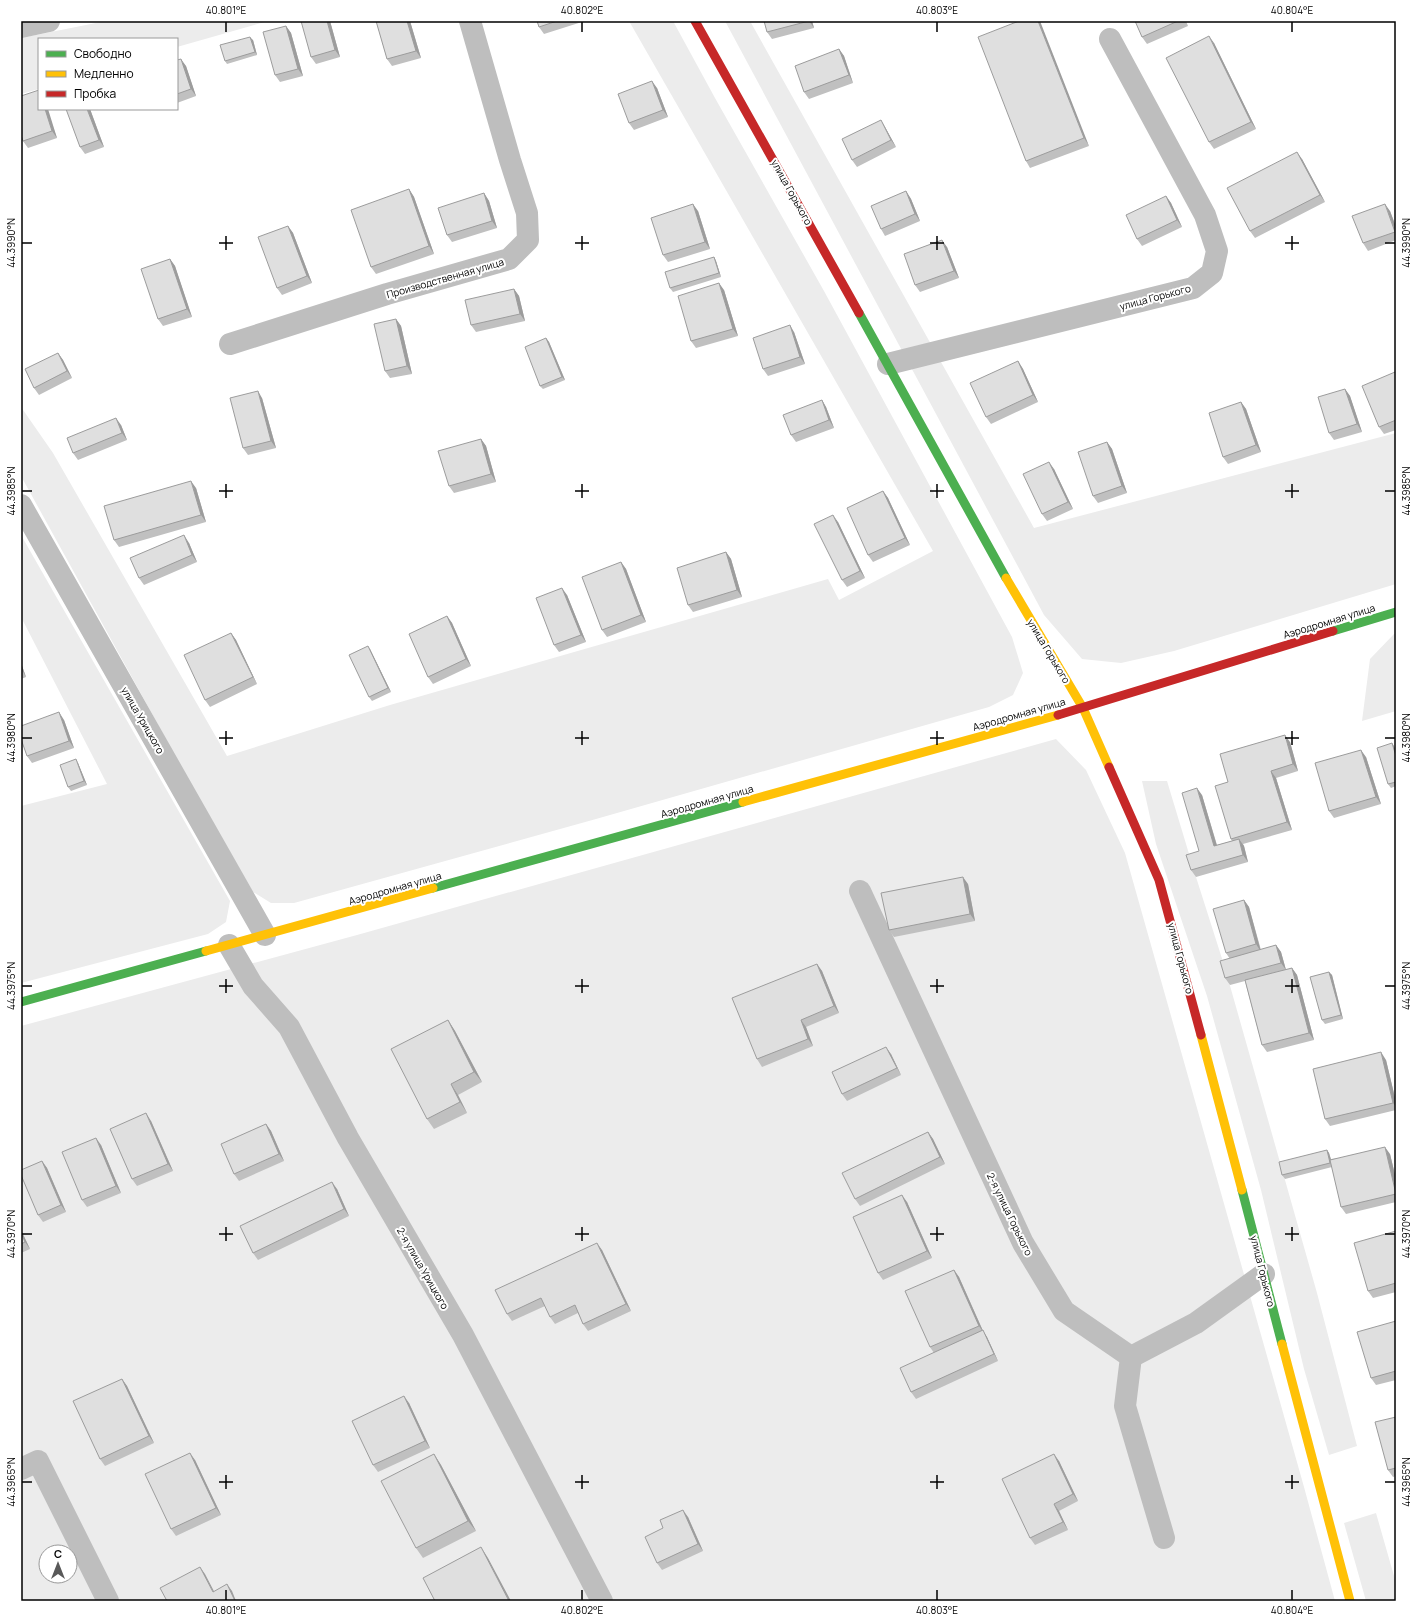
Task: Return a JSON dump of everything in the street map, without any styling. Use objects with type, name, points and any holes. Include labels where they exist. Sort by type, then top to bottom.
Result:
[{"type":"street","points":[[21,26],[49,21]]},
{"type":"street","name":"Производственная улица","points":[[230,344],[387,294],[509,258],[528,240],[527,213],[510,160],[470,21]]},
{"type":"street","name":"улица Горького","points":[[696,21],[888,364],[1010,586],[1083,708],[1160,880],[1350,1601]]},
{"type":"street","name":"улица Горького","points":[[888,364],[1193,288],[1212,273],[1217,251],[1205,215],[1110,39]]},
{"type":"street","name":"улица Урицкого","points":[[21,505],[265,935]]},
{"type":"street","name":"Аэродромная улица","points":[[21,1002],[1083,708],[1396,612]]},
{"type":"street","name":"2-я улица Горького","points":[[860,891],[1023,1244],[1064,1311],[1131,1357]]},
{"type":"street","name":"2-я улица Урицкого","points":[[229,945],[252,986],[290,1027],[348,1138],[463,1335],[602,1601]]},
{"type":"street","points":[[1164,1538],[1125,1406],[1131,1357],[1196,1323],[1264,1274]]},
{"type":"street","points":[[30,1465],[108,1601]]},
{"type":"shaded area","points":[[106,21],[268,21],[178,47],[178,38],[38,38],[38,89],[21,94],[21,38]]},
{"type":"shaded area","points":[[629,21],[673,21],[824,291],[1012,637],[1023,673],[1013,695],[989,707],[294,903],[271,903],[253,892],[183,770],[21,476],[21,407],[53,453],[227,756],[390,705],[828,579],[839,600],[933,551]]},
{"type":"shaded area","points":[[725,21],[750,21],[1034,528],[1396,433],[1396,584],[1174,651],[1121,663],[1082,659],[1044,615]]},
{"type":"shaded area","points":[[21,535],[230,901],[226,922],[208,934],[21,983],[21,806],[107,784],[21,617]]},
{"type":"shaded area","points":[[1394,634],[1396,634],[1396,711],[1362,721],[1370,659]]},
{"type":"shaded area","points":[[1056,739],[1086,770],[1125,853],[1335,1601],[21,1601],[21,1026],[357,935]]},
{"type":"shaded area","points":[[1142,781],[1167,781],[1225,968],[1317,1293],[1357,1446],[1329,1455],[1304,1369],[1261,1190],[1207,996],[1156,844]]},
{"type":"shaded area","points":[[1376,1513],[1396,1583],[1396,1601],[1366,1601],[1344,1523]]},
{"type":"building","points":[[301,21],[327,21],[335,50],[311,57]]},
{"type":"building","points":[[376,21],[407,21],[416,51],[387,59]]},
{"type":"building","points":[[537,21],[557,21],[539,27]]},
{"type":"building","points":[[764,21],[809,21],[767,32]]},
{"type":"building","points":[[1019,21],[1038,21],[1084,138],[1026,161],[978,37]]},
{"type":"building","points":[[1135,21],[1178,21],[1142,37]]},
{"type":"building","points":[[286,26],[298,69],[275,75],[263,32]]},
{"type":"building","points":[[1209,36],[1251,122],[1209,142],[1166,58]]},
{"type":"building","points":[[250,37],[255,52],[225,61],[220,45]]},
{"type":"building","points":[[839,49],[849,75],[804,92],[795,66]]},
{"type":"building","points":[[181,59],[191,89],[178,94],[178,60]]},
{"type":"building","points":[[652,81],[663,110],[629,123],[618,94]]},
{"type":"building","points":[[38,90],[38,110],[45,110],[52,131],[23,141],[21,135],[21,96]]},
{"type":"building","points":[[66,110],[87,110],[99,140],[80,147]]},
{"type":"building","points":[[881,120],[891,140],[852,160],[842,139]]},
{"type":"building","points":[[1297,152],[1320,195],[1250,231],[1227,188]]},
{"type":"building","points":[[409,189],[429,246],[371,267],[351,210]]},
{"type":"building","points":[[906,191],[915,214],[881,229],[871,206]]},
{"type":"building","points":[[484,193],[492,221],[447,235],[438,208]]},
{"type":"building","points":[[1166,196],[1177,220],[1137,239],[1126,215]]},
{"type":"building","points":[[693,204],[705,242],[663,255],[651,218]]},
{"type":"building","points":[[1385,204],[1395,232],[1363,243],[1352,216]]},
{"type":"building","points":[[288,226],[307,276],[277,288],[258,237]]},
{"type":"building","points":[[942,240],[954,271],[915,285],[904,254]]},
{"type":"building","points":[[714,257],[719,273],[670,288],[665,272]]},
{"type":"building","points":[[170,259],[187,309],[158,319],[141,269]]},
{"type":"building","points":[[719,283],[733,329],[691,341],[678,296]]},
{"type":"building","points":[[514,289],[520,314],[471,325],[465,300]]},
{"type":"building","points":[[396,319],[407,366],[385,371],[374,324]]},
{"type":"building","points":[[790,325],[800,357],[763,369],[753,338]]},
{"type":"building","points":[[546,338],[562,377],[540,386],[525,347]]},
{"type":"building","points":[[58,353],[67,371],[34,388],[25,369]]},
{"type":"building","points":[[1018,361],[1033,395],[986,417],[970,383]]},
{"type":"building","points":[[1395,372],[1396,420],[1379,427],[1362,386]]},
{"type":"building","points":[[1345,389],[1357,424],[1329,433],[1318,397]]},
{"type":"building","points":[[258,391],[271,441],[243,448],[230,398]]},
{"type":"building","points":[[822,400],[829,420],[791,435],[783,415]]},
{"type":"building","points":[[1241,402],[1256,445],[1223,457],[1209,413]]},
{"type":"building","points":[[116,418],[122,433],[73,453],[67,438]]},
{"type":"building","points":[[481,439],[491,474],[449,486],[438,451]]},
{"type":"building","points":[[1107,442],[1122,486],[1093,496],[1078,452]]},
{"type":"building","points":[[1049,462],[1068,502],[1042,514],[1023,474]]},
{"type":"building","points":[[191,481],[201,515],[114,540],[104,506]]},
{"type":"building","points":[[883,491],[905,538],[868,555],[847,508]]},
{"type":"building","points":[[833,515],[860,571],[842,580],[814,524]]},
{"type":"building","points":[[184,535],[192,555],[139,578],[130,558]]},
{"type":"building","points":[[726,552],[737,590],[688,605],[677,568]]},
{"type":"building","points":[[621,562],[641,615],[602,630],[582,577]]},
{"type":"building","points":[[562,588],[581,635],[554,645],[536,598]]},
{"type":"building","points":[[447,616],[466,659],[428,677],[409,634]]},
{"type":"building","points":[[231,633],[253,677],[205,700],[184,655]]},
{"type":"building","points":[[368,646],[388,688],[369,697],[349,655]]},
{"type":"building","points":[[59,712],[69,741],[27,756],[21,739],[21,726]]},
{"type":"building","points":[[1285,735],[1293,764],[1271,771],[1287,822],[1231,839],[1215,786],[1228,782],[1220,754]]},
{"type":"building","points":[[1392,743],[1396,756],[1396,782],[1388,784],[1377,748]]},
{"type":"building","points":[[1361,750],[1376,797],[1329,811],[1315,763]]},
{"type":"building","points":[[76,759],[84,781],[68,787],[60,765]]},
{"type":"building","points":[[1197,788],[1214,846],[1239,839],[1243,855],[1191,870],[1186,855],[1199,851],[1182,793]]},
{"type":"building","points":[[963,877],[970,914],[889,930],[881,893]]},
{"type":"building","points":[[1244,900],[1256,944],[1226,953],[1213,909]]},
{"type":"building","points":[[1276,945],[1281,963],[1225,978],[1220,961]]},
{"type":"building","points":[[817,964],[834,1006],[801,1020],[808,1039],[757,1059],[732,998]]},
{"type":"building","points":[[1292,968],[1309,1033],[1262,1045],[1245,980]]},
{"type":"building","points":[[1329,972],[1341,1015],[1322,1020],[1310,977]]},
{"type":"building","points":[[448,1020],[474,1072],[451,1084],[460,1102],[427,1119],[391,1049]]},
{"type":"building","points":[[886,1047],[897,1068],[842,1094],[832,1072]]},
{"type":"building","points":[[1381,1052],[1393,1103],[1325,1119],[1313,1069]]},
{"type":"building","points":[[146,1113],[168,1164],[132,1179],[110,1129]]},
{"type":"building","points":[[266,1124],[279,1154],[234,1174],[221,1144]]},
{"type":"building","points":[[928,1132],[940,1157],[855,1199],[842,1173]]},
{"type":"building","points":[[96,1138],[116,1186],[82,1200],[62,1152]]},
{"type":"building","points":[[1385,1147],[1396,1194],[1341,1207],[1330,1160]]},
{"type":"building","points":[[1327,1150],[1330,1163],[1282,1175],[1279,1162]]},
{"type":"building","points":[[42,1161],[61,1205],[38,1215],[21,1175],[21,1170]]},
{"type":"building","points":[[332,1182],[344,1209],[253,1253],[240,1226]]},
{"type":"building","points":[[902,1195],[927,1251],[878,1273],[853,1217]]},
{"type":"building","points":[[1396,1231],[1396,1283],[1368,1291],[1354,1243]]},
{"type":"building","points":[[21,1233],[25,1242],[21,1244]]},
{"type":"building","points":[[597,1243],[626,1304],[583,1324],[575,1305],[550,1317],[541,1298],[507,1314],[495,1290]]},
{"type":"building","points":[[954,1270],[979,1326],[930,1347],[905,1291]]},
{"type":"building","points":[[1396,1321],[1396,1371],[1371,1378],[1357,1332]]},
{"type":"building","points":[[983,1330],[994,1354],[911,1392],[900,1368]]},
{"type":"building","points":[[122,1379],[149,1436],[100,1459],[73,1401]]},
{"type":"building","points":[[404,1396],[425,1441],[373,1465],[352,1421]]},
{"type":"building","points":[[1396,1417],[1396,1468],[1388,1470],[1375,1422]]},
{"type":"building","points":[[190,1453],[216,1508],[171,1529],[145,1474]]},
{"type":"building","points":[[434,1454],[468,1521],[416,1548],[381,1481]]},
{"type":"building","points":[[1054,1454],[1073,1494],[1054,1504],[1063,1522],[1030,1538],[1002,1479]]},
{"type":"building","points":[[683,1510],[698,1544],[657,1563],[645,1537],[663,1528],[660,1520]]},
{"type":"building","points":[[481,1547],[509,1601],[435,1601],[423,1578]]},
{"type":"building","points":[[200,1567],[213,1592],[227,1584],[235,1601],[167,1601],[160,1588]]},
{"type":"traffic: fast","points":[[859,313],[1006,578]]},
{"type":"traffic: fast","points":[[1333,631],[1396,612]]},
{"type":"traffic: fast","points":[[433,888],[743,802]]},
{"type":"traffic: fast","points":[[21,1002],[206,951]]},
{"type":"traffic: fast","points":[[1242,1190],[1282,1344]]},
{"type":"traffic: slow","points":[[1006,578],[1083,708],[1109,767]]},
{"type":"traffic: slow","points":[[743,802],[1058,715]]},
{"type":"traffic: slow","points":[[206,951],[433,888]]},
{"type":"traffic: slow","points":[[1201,1035],[1242,1190]]},
{"type":"traffic: slow","points":[[1282,1344],[1350,1601]]},
{"type":"traffic: jam","points":[[695,21],[859,313]]},
{"type":"traffic: jam","points":[[1058,715],[1333,631]]},
{"type":"traffic: jam","points":[[1109,767],[1159,880],[1201,1035]]}]
